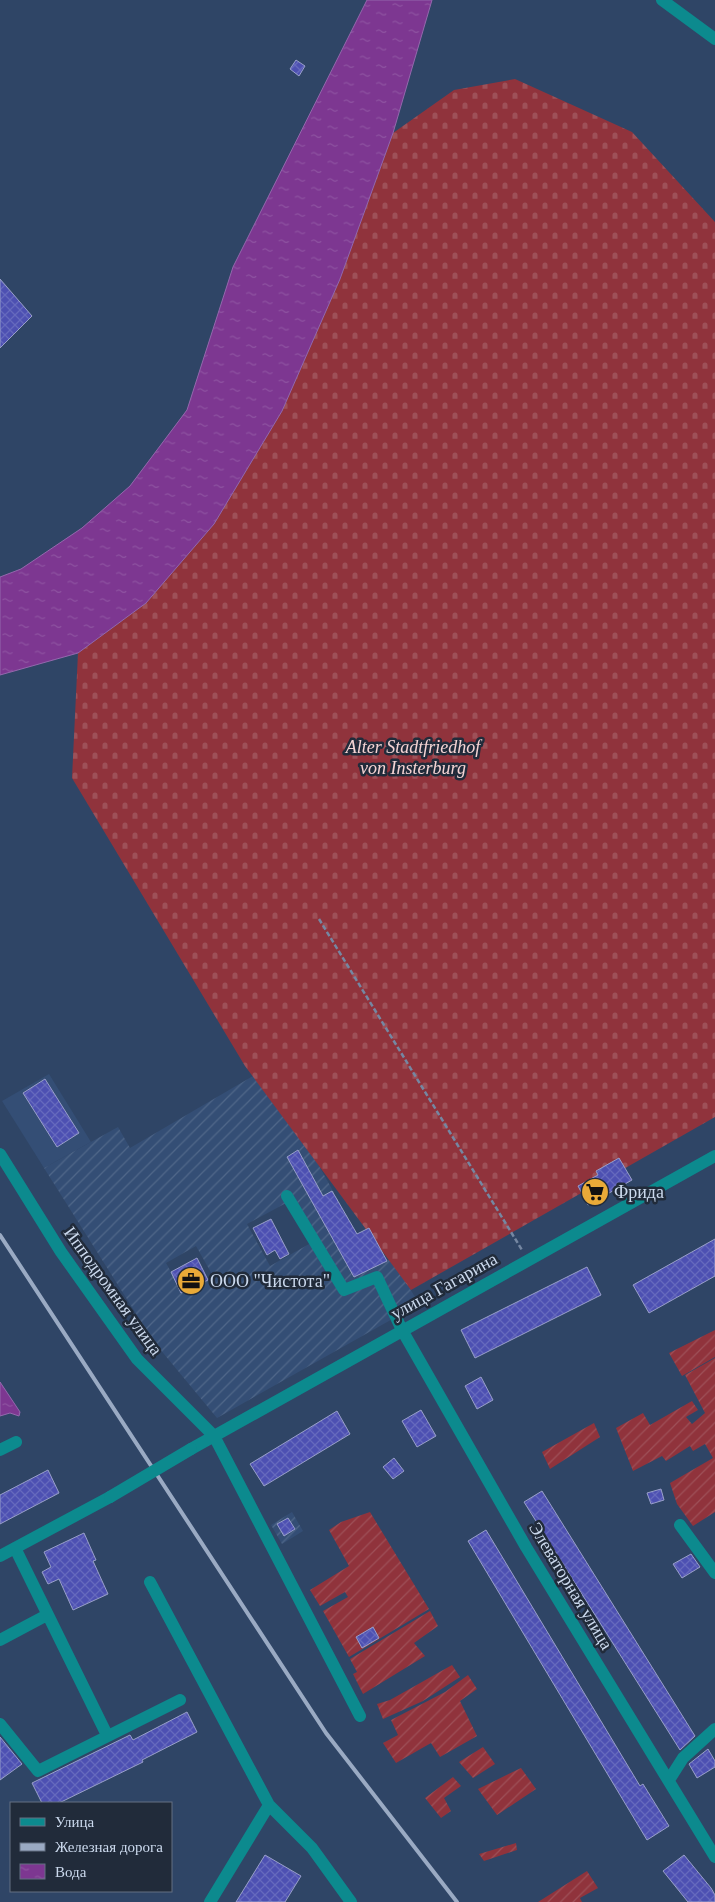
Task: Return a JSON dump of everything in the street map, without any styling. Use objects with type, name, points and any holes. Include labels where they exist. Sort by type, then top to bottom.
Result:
[{"type":"street","points":[[662,0],[715,39]]},
{"type":"street","name":"Ипподромная улица","points":[[0,1154],[61,1252],[137,1358],[214,1436],[360,1716]]},
{"type":"street","name":"улица Гагарина","points":[[15,1548],[715,1156]]},
{"type":"street","name":"Элеваторная улица","points":[[287,1196],[344,1290],[377,1277],[402,1330],[526,1547],[715,1857]]},
{"type":"street","points":[[0,1450],[16,1442]]},
{"type":"street","points":[[680,1525],[715,1573]]},
{"type":"street","points":[[0,1556],[15,1548],[107,1735]]},
{"type":"street","points":[[150,1582],[269,1805],[312,1848],[351,1902]]},
{"type":"street","points":[[0,1640],[47,1615]]},
{"type":"street","points":[[0,1724],[38,1771],[180,1700]]},
{"type":"street","points":[[669,1780],[683,1758],[715,1729]]},
{"type":"street","points":[[210,1902],[269,1805]]},
{"type":"path","points":[[319,919],[528,1260]]},
{"type":"shaded area","points":[[265,1069],[357,1234],[387,1261],[392,1258],[419,1304],[217,1418],[154,1342],[44,1168],[118,1127],[130,1148]],"holes":[[[288,1202],[311,1243],[270,1266],[247,1224]],[[196,1246],[213,1276],[183,1293],[166,1263]]]},
{"type":"shaded area","points":[[49,1074],[91,1142],[44,1168],[2,1101]]},
{"type":"shaded area","points":[[292,1512],[303,1531],[282,1544],[271,1525]]},
{"type":"green space","name":"Alter Stadtfriedhof von Insterburg","points":[[515,79],[632,132],[715,222],[715,1117],[411,1290],[245,1066],[72,778],[78,653],[146,603],[214,524],[282,411],[340,279],[393,133],[454,90]]},
{"type":"green space","points":[[715,1330],[715,1357],[682,1376],[669,1353]]},
{"type":"green space","points":[[715,1358],[715,1512],[693,1526],[677,1504],[670,1483],[713,1458],[705,1444],[693,1451],[690,1446],[666,1461],[662,1456],[633,1471],[616,1428],[643,1413],[650,1425],[692,1401],[698,1410],[686,1417],[692,1424],[705,1413],[685,1375]]},
{"type":"green space","points":[[594,1423],[600,1437],[550,1469],[542,1452]]},
{"type":"green space","points":[[370,1512],[429,1609],[349,1657],[323,1611],[348,1597],[345,1592],[320,1606],[310,1590],[349,1566],[329,1530],[341,1522]]},
{"type":"green space","points":[[430,1611],[438,1626],[414,1643],[425,1656],[363,1694],[353,1674],[357,1672],[350,1659]]},
{"type":"green space","points":[[452,1665],[460,1677],[423,1701],[383,1719],[377,1704],[390,1700]]},
{"type":"green space","points":[[468,1675],[477,1689],[460,1701],[477,1736],[440,1757],[431,1743],[396,1763],[383,1743],[398,1735],[391,1720],[445,1692]]},
{"type":"green space","points":[[483,1747],[495,1764],[473,1778],[459,1762]]},
{"type":"green space","points":[[521,1768],[536,1789],[497,1815],[478,1789]]},
{"type":"green space","points":[[453,1777],[461,1786],[444,1798],[451,1811],[441,1818],[425,1798]]},
{"type":"green space","points":[[516,1843],[517,1850],[484,1861],[479,1854]]},
{"type":"green space","points":[[587,1871],[598,1888],[580,1898],[582,1902],[538,1902]]},
{"type":"water","points":[[367,0],[432,0],[393,133],[340,279],[282,411],[214,524],[146,603],[78,653],[0,675],[0,577],[21,569],[82,528],[130,486],[187,410],[233,267]]},
{"type":"water","points":[[0,1382],[20,1412],[19,1416],[10,1413],[0,1416]]},
{"type":"building","points":[[296,60],[305,66],[299,76],[290,69]]},
{"type":"building","points":[[0,279],[32,316],[0,348]]},
{"type":"building","points":[[45,1079],[79,1133],[57,1147],[23,1093]]},
{"type":"building","points":[[298,1150],[323,1196],[332,1191],[357,1234],[369,1228],[387,1261],[354,1277],[287,1157]]},
{"type":"building","points":[[619,1158],[632,1180],[588,1205],[578,1186],[598,1175],[596,1171]]},
{"type":"building","points":[[271,1219],[289,1254],[280,1259],[275,1250],[267,1255],[253,1228]]},
{"type":"building","points":[[715,1239],[715,1276],[649,1313],[633,1285]]},
{"type":"building","points":[[197,1258],[208,1280],[181,1293],[171,1272]]},
{"type":"building","points":[[587,1267],[601,1295],[475,1358],[461,1330]]},
{"type":"building","points":[[481,1377],[493,1400],[477,1409],[465,1386]]},
{"type":"building","points":[[421,1410],[436,1436],[417,1447],[402,1421]]},
{"type":"building","points":[[337,1411],[350,1434],[264,1486],[250,1464]]},
{"type":"building","points":[[394,1458],[404,1471],[393,1479],[383,1467]]},
{"type":"building","points":[[48,1470],[59,1493],[0,1524],[0,1495]]},
{"type":"building","points":[[661,1489],[664,1500],[651,1504],[647,1493]]},
{"type":"building","points":[[542,1491],[695,1736],[680,1750],[524,1502]]},
{"type":"building","points":[[288,1518],[295,1529],[284,1536],[277,1524]]},
{"type":"building","points":[[486,1530],[640,1786],[643,1784],[669,1826],[647,1840],[468,1541]]},
{"type":"building","points":[[84,1533],[96,1560],[93,1561],[108,1594],[73,1610],[59,1579],[48,1584],[42,1572],[51,1567],[44,1552]]},
{"type":"building","points":[[691,1554],[700,1567],[682,1578],[673,1564]]},
{"type":"building","points":[[373,1627],[379,1638],[362,1648],[356,1637]]},
{"type":"building","points":[[187,1712],[197,1732],[142,1760],[143,1762],[61,1802],[42,1802],[32,1783],[130,1735],[133,1740]]},
{"type":"building","points":[[0,1737],[22,1764],[0,1780]]},
{"type":"building","points":[[708,1749],[715,1761],[715,1767],[697,1778],[689,1764]]},
{"type":"building","points":[[265,1855],[301,1876],[285,1902],[236,1902]]},
{"type":"building","points":[[684,1855],[711,1888],[715,1895],[715,1902],[688,1902],[663,1871]]},
{"type":"railway","points":[[0,1235],[326,1733],[457,1902]]},
{"type":"place","name":"Фрида","points":[[595,1192]]},
{"type":"place","name":"ООО \"Чистота\"","points":[[191,1281]]}]
